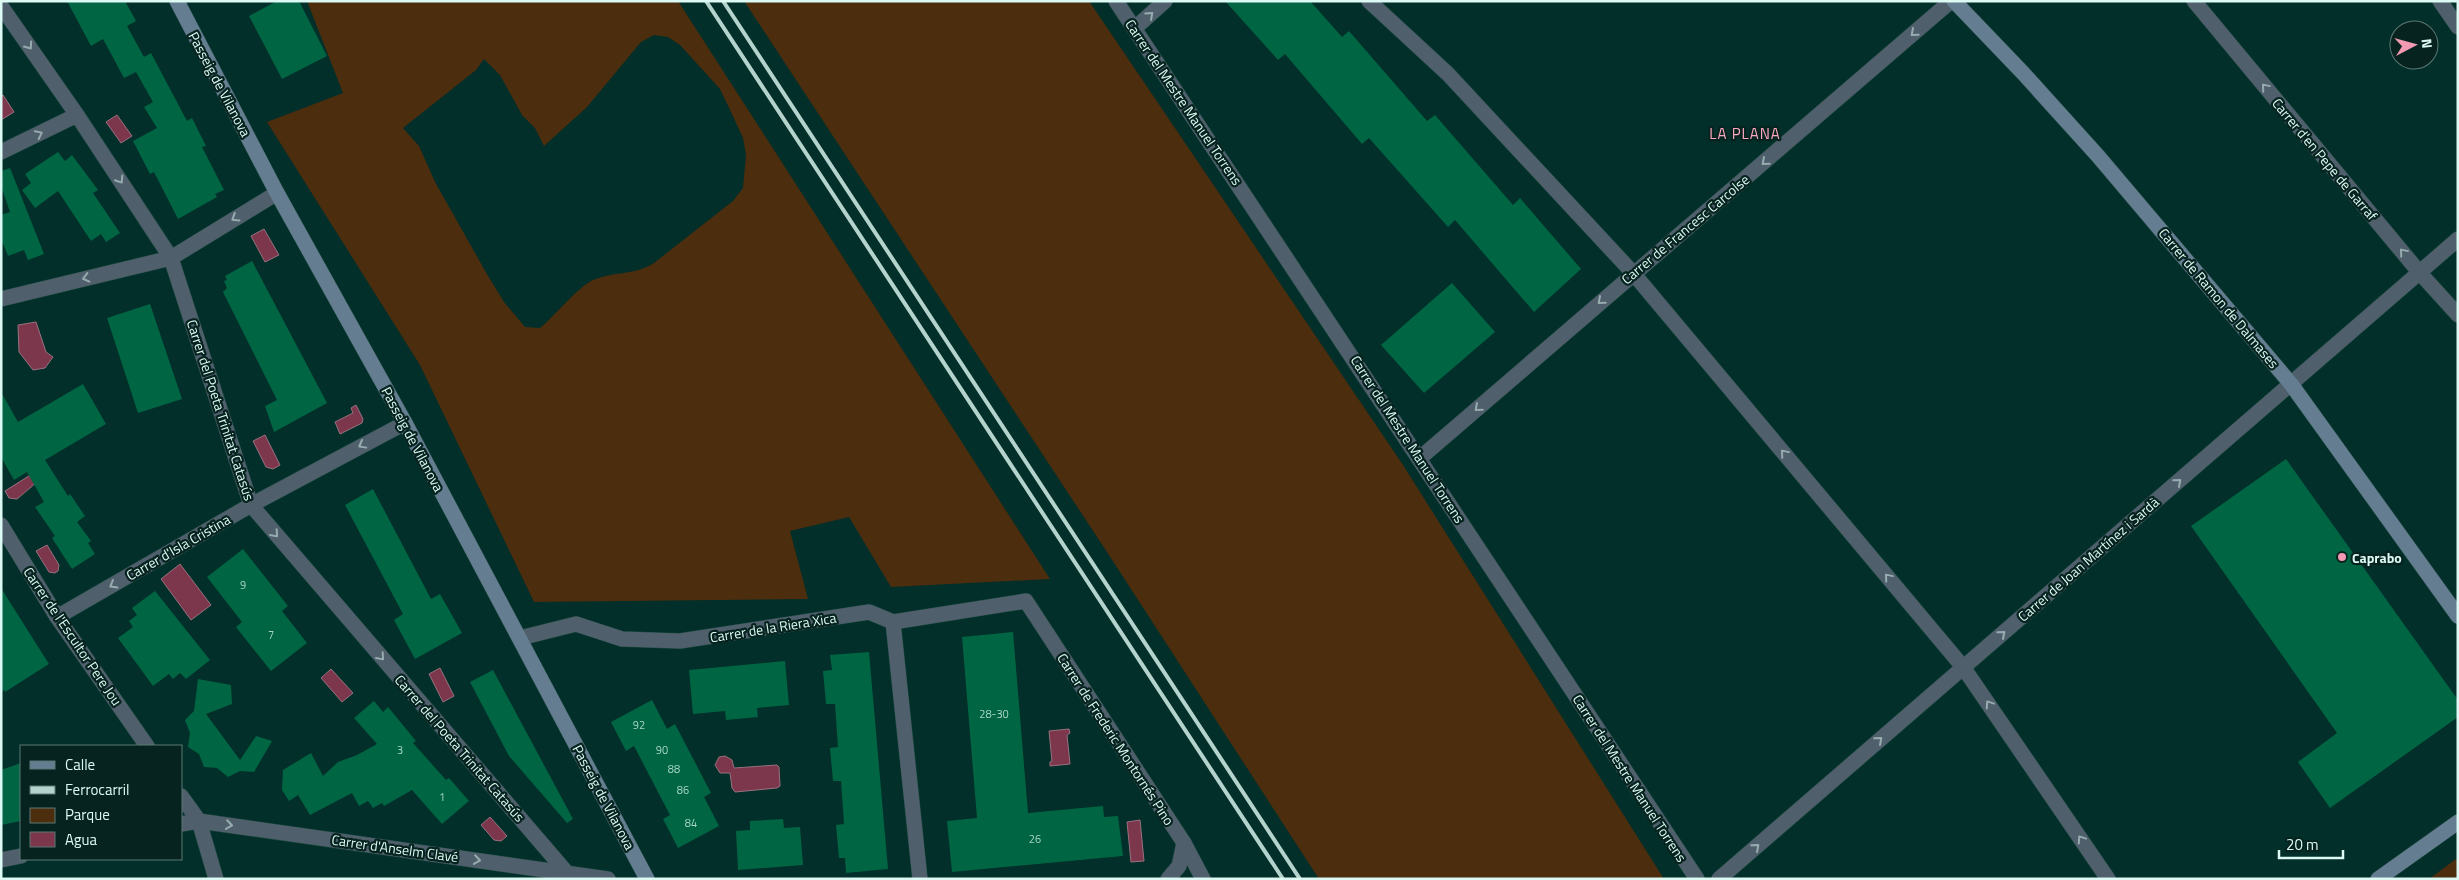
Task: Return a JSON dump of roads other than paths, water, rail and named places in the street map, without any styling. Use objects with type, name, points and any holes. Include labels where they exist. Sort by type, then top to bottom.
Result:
[{"type":"street","name":"Passeig de Vilanova","points":[[177,1],[277,192],[405,422],[647,879]]},
{"type":"street","name":"Carrer del Mestre Manuel Torrens","points":[[1116,1],[1697,879]]},
{"type":"street","points":[[1135,28],[1165,1]]},
{"type":"street","points":[[1370,1],[1448,74],[1634,272],[1963,667],[2108,879]]},
{"type":"street","name":"Carrer de Francesc Carcolse","points":[[1420,458],[1634,272],[1953,1]]},
{"type":"street","name":"Carrer de Ramon de Dalmases","points":[[1953,1],[2023,73],[2098,156],[2290,384],[2458,616]]},
{"type":"street","name":"Carrer d'en Pepe de Garraf","points":[[2194,1],[2419,272],[2458,315]]},
{"type":"street","points":[[2440,1],[2458,27]]},
{"type":"street","name":"Carrer del Poeta Trinitat Catasús","points":[[1,6],[171,258],[251,505],[567,873]]},
{"type":"street","points":[[1,152],[77,116]]},
{"type":"street","points":[[1,299],[171,258],[277,192]]},
{"type":"street","name":"Carrer de Joan Martínez i Sardà","points":[[1720,879],[2458,239]]},
{"type":"street","name":"Carrer d'Isla Cristina","points":[[57,617],[251,505],[405,422]]},
{"type":"street","name":"Carrer de l'Escultor Pere Jou","points":[[1,525],[57,617],[146,745]]},
{"type":"street","name":"Carrer de Frederic Montornés Pino","points":[[893,622],[1026,601],[1184,843],[1204,879]]},
{"type":"street","name":"Carrer de la Riera Xica","points":[[520,638],[576,624],[622,639],[680,641],[868,612],[893,622]]},
{"type":"street","points":[[893,622],[920,879]]},
{"type":"street","points":[[182,797],[198,821],[216,879]]},
{"type":"street","name":"Carrer d'Anselm Clavé","points":[[182,824],[198,821],[608,879]]},
{"type":"street","points":[[2378,879],[2458,822]]},
{"type":"street","points":[[1168,879],[1179,866],[1184,843]]},
{"type":"street","points":[[1,860],[20,856]]},
{"type":"water","points":[[3,95],[14,112],[1,120],[1,96]]},
{"type":"water","points":[[117,115],[132,136],[121,143],[106,122]]},
{"type":"water","points":[[264,229],[279,255],[265,262],[251,236]]},
{"type":"water","points":[[36,322],[46,352],[53,357],[45,368],[33,370],[19,352],[18,325]]},
{"type":"water","points":[[356,405],[363,419],[362,423],[340,434],[335,422],[353,413],[351,408]]},
{"type":"water","points":[[265,435],[280,465],[273,469],[266,467],[253,441]]},
{"type":"water","points":[[32,474],[37,482],[17,499],[9,498],[5,491]]},
{"type":"water","points":[[47,545],[59,565],[58,571],[55,573],[49,572],[36,551]]},
{"type":"water","points":[[180,564],[211,605],[191,620],[161,579]]},
{"type":"water","points":[[440,668],[454,696],[443,702],[429,674]]},
{"type":"water","points":[[331,669],[353,693],[342,702],[321,678]]},
{"type":"water","points":[[1069,729],[1070,733],[1067,735],[1070,764],[1050,766],[1052,761],[1049,731]]},
{"type":"water","points":[[725,756],[732,760],[734,768],[777,765],[779,767],[780,786],[777,788],[735,792],[732,788],[730,773],[720,773],[715,765],[719,757]]},
{"type":"water","points":[[490,817],[507,836],[501,841],[494,840],[481,825]]},
{"type":"water","points":[[1140,820],[1144,861],[1131,862],[1127,822]]},
{"type":"railway","points":[[706,1],[1283,879]]},
{"type":"railway","points":[[723,1],[1300,879]]},
{"type":"place","name":"Caprabo","points":[[2342,557]]},
{"type":"district","name":"LA PLANA","points":[[1745,133]]}]
